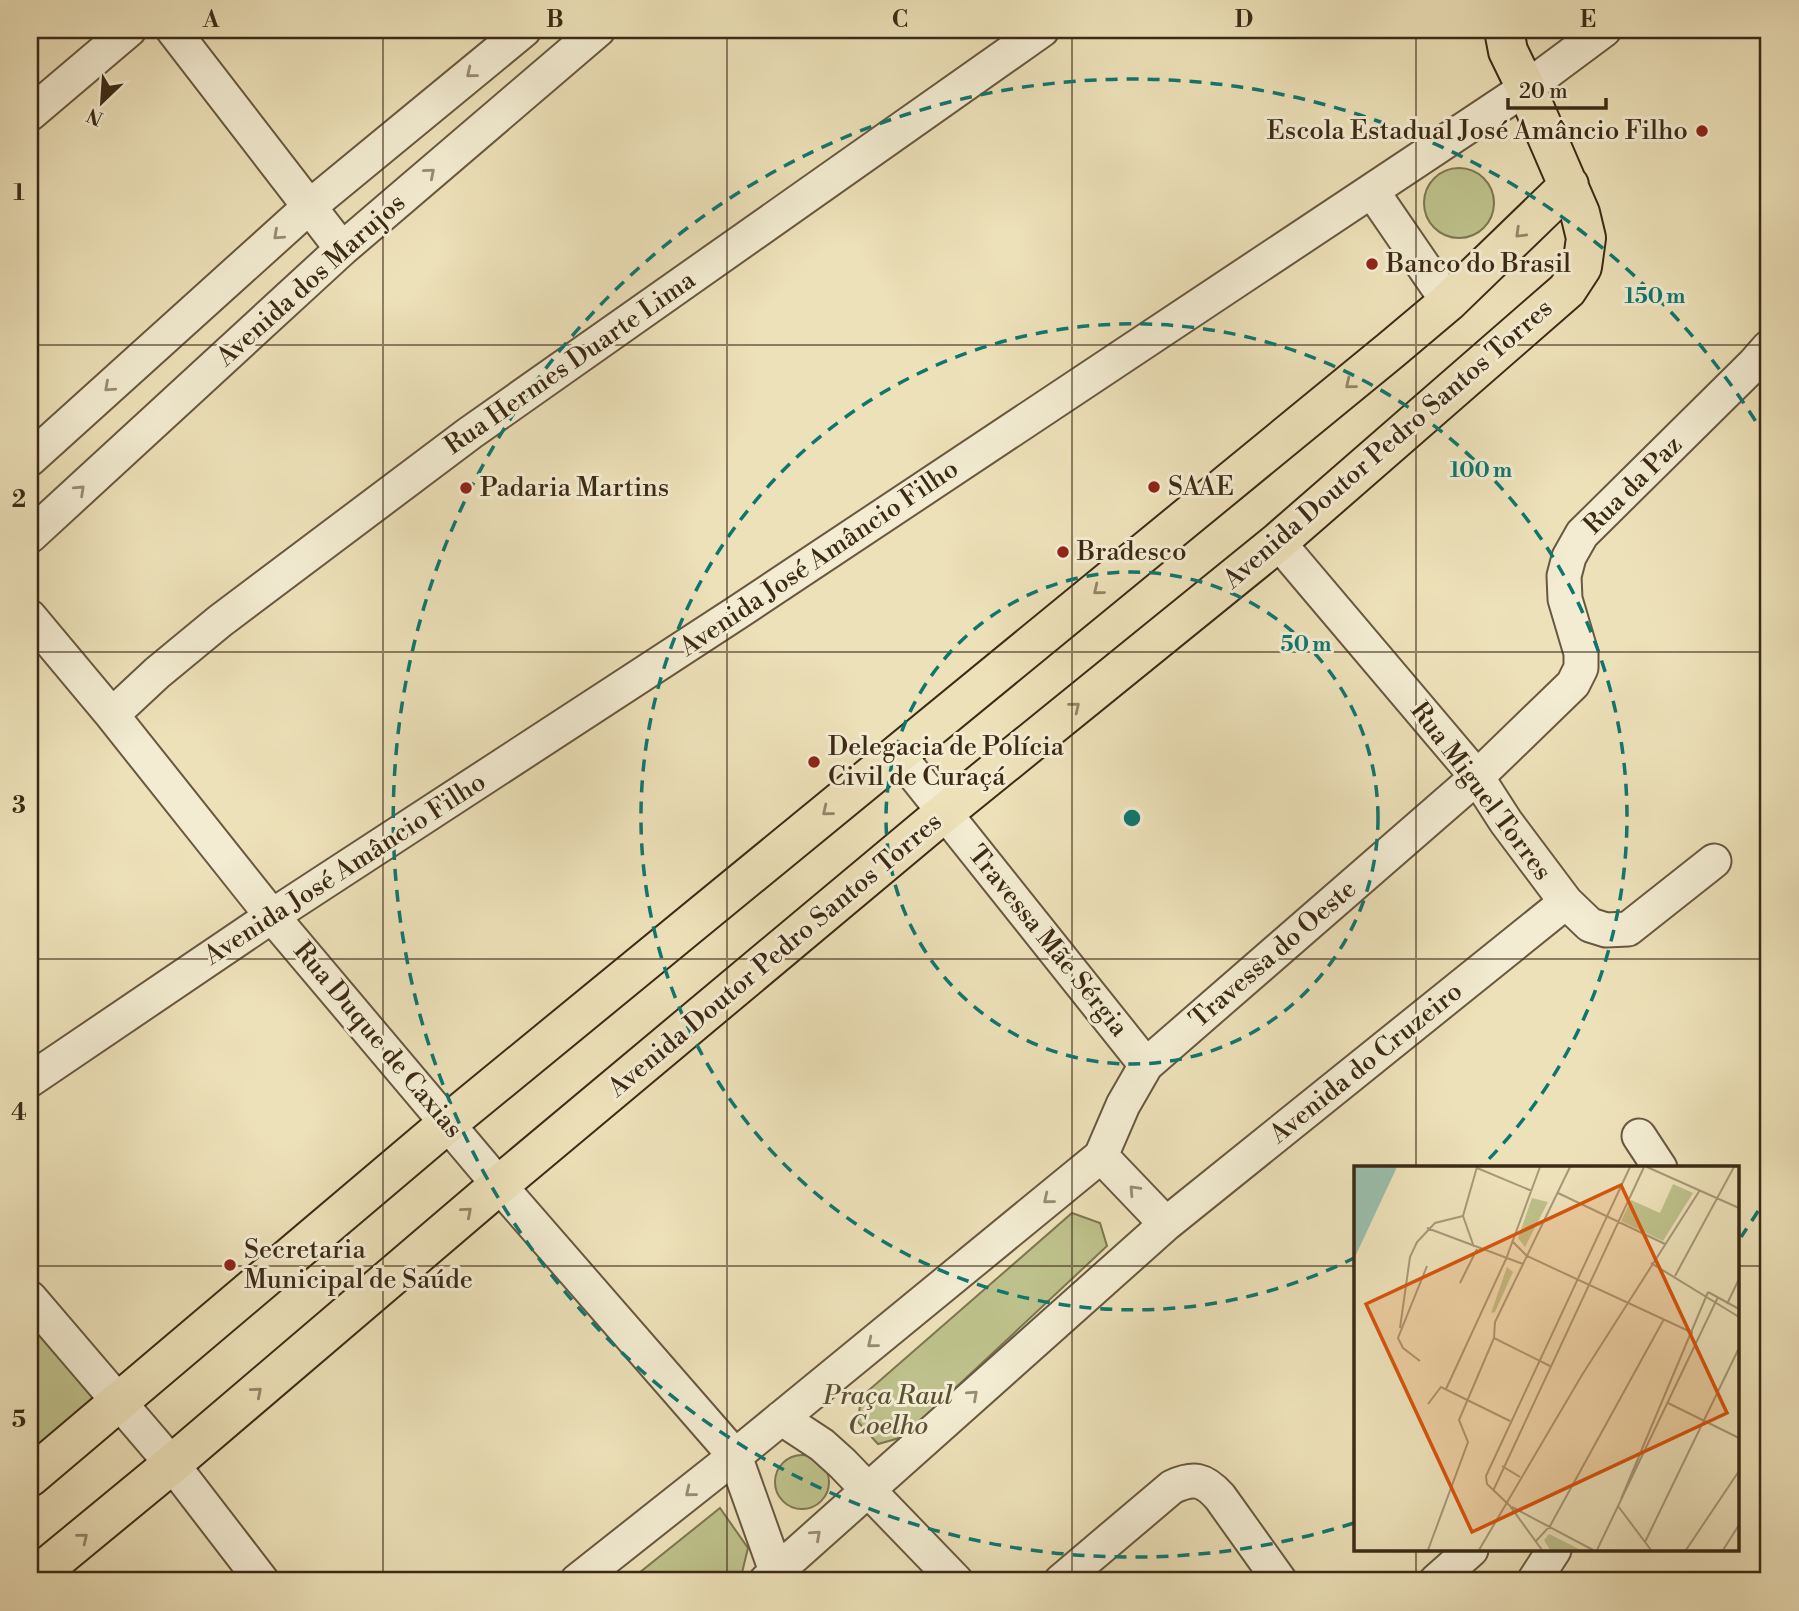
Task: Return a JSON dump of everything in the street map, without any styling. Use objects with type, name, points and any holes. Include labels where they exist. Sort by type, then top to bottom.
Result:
[{"type":"main road","name":"Avenida Doutor Pedro Santos Torres","points":[[30,1581],[946,812],[1278,542],[1567,290],[1582,267],[1586,238],[1580,212],[1501,37]]},
{"type":"main road","points":[[30,1477],[448,1123],[1448,302],[1569,185]]},
{"type":"street","points":[[30,114],[129,30]]},
{"type":"street","points":[[173,30],[342,249]]},
{"type":"street","name":"Avenida dos Marujos","points":[[30,459],[309,207],[524,30]]},
{"type":"street","name":"Avenida dos Marujos","points":[[30,536],[342,249],[597,30]]},
{"type":"street","name":"Rua Hermes Duarte Lima","points":[[112,715],[157,673],[220,621],[470,433],[1042,30]]},
{"type":"street","name":"Avenida José Amâncio Filho","points":[[31,1077],[1372,191],[1526,88],[1604,30]]},
{"type":"street","points":[[1372,191],[1448,302]]},
{"type":"street","name":"Rua da Paz","points":[[1477,777],[1573,684],[1581,668],[1581,653],[1565,599],[1564,576],[1569,556],[1582,534],[1769,346]]},
{"type":"street","name":"Rua Miguel Torres","points":[[1278,542],[1477,777],[1506,822],[1566,902],[1590,925],[1606,930],[1629,929],[1714,861]]},
{"type":"street","name":"Rua Duque de Caxias","points":[[30,617],[272,916],[499,1185],[735,1456]]},
{"type":"street","name":"Travessa Mãe Sérgia","points":[[897,753],[1146,1065]]},
{"type":"street","name":"Travessa do Oeste","points":[[1101,1156],[1146,1065],[1477,777]]},
{"type":"street","name":"Avenida do Cruzeiro","points":[[1166,1224],[1566,902]]},
{"type":"street","points":[[1639,1136],[1659,1166]]},
{"type":"street","points":[[577,1581],[735,1456],[1101,1156],[1166,1224],[771,1576],[735,1456]]},
{"type":"street","points":[[30,1298],[172,1464],[262,1581]]},
{"type":"street","points":[[781,1418],[822,1445],[956,1581]]},
{"type":"street","points":[[1061,1581],[1172,1487],[1198,1479],[1209,1485],[1220,1497],[1280,1581]]},
{"type":"street","points":[[1436,1581],[1469,1552]]},
{"type":"street","points":[[1534,1581],[1554,1552]]},
{"type":"green space","points":[[1466,168],[1479,174],[1488,183],[1492,189],[1492,217],[1484,228],[1473,236],[1452,238],[1434,228],[1426,217],[1424,196],[1434,178],[1445,170]]},
{"type":"green space","name":"Praça Raul Coelho","points":[[1072,1213],[1100,1223],[1107,1246],[903,1437],[878,1444],[858,1422],[861,1397]]},
{"type":"green space","points":[[30,1322],[94,1399],[30,1454]]},
{"type":"green space","points":[[802,1455],[821,1463],[829,1482],[821,1501],[802,1509],[783,1501],[775,1482],[783,1463]]},
{"type":"green space","points":[[720,1508],[748,1548],[740,1581],[629,1581]]},
{"type":"place","name":"Escola Estadual José Amâncio Filho","points":[[1702,131]]},
{"type":"place","name":"Banco do Brasil","points":[[1372,264]]},
{"type":"place","name":"SAAE","points":[[1154,487]]},
{"type":"place","name":"Padaria Martins","points":[[466,488]]},
{"type":"place","name":"Bradesco","points":[[1063,552]]},
{"type":"place","name":"Delegacia de Polícia Civil de Curaçá","points":[[814,762]]},
{"type":"place","name":"Secretaria Municipal de Saúde","points":[[230,1265]]}]
